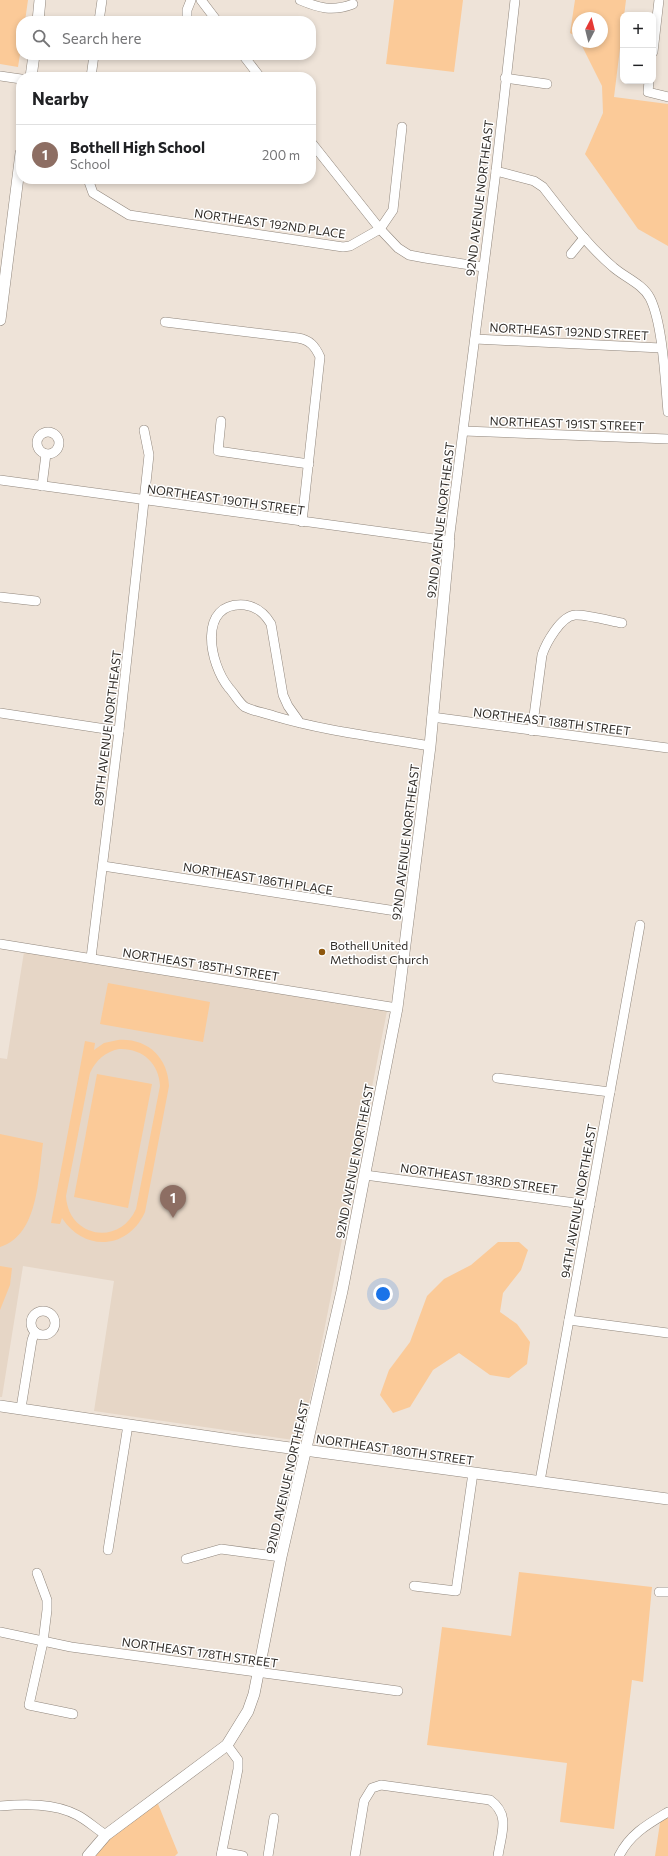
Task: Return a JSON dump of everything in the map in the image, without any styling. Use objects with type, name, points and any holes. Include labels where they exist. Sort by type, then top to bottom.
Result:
[{"type":"street","points":[[38,16],[40,0]]},
{"type":"street","points":[[100,16],[102,0]]},
{"type":"street","points":[[187,16],[187,10],[191,0]]},
{"type":"street","points":[[201,0],[213,16]]},
{"type":"street","points":[[300,0],[327,9],[339,9],[353,4]]},
{"type":"street","name":"92ND AVENUE NORTHEAST","points":[[228,1745],[248,1711],[259,1673],[281,1557],[307,1450],[342,1291],[397,1008],[430,746],[449,541],[476,339],[483,267],[496,171],[505,78],[515,0]]},
{"type":"street","points":[[653,48],[659,0]]},
{"type":"street","points":[[32,72],[33,60]]},
{"type":"street","points":[[92,72],[93,60]]},
{"type":"street","points":[[247,60],[256,72]]},
{"type":"street","points":[[0,76],[16,78]]},
{"type":"street","points":[[505,78],[546,84]]},
{"type":"street","points":[[649,84],[648,92],[668,97]]},
{"type":"street","points":[[380,229],[392,210],[402,127]]},
{"type":"street","points":[[316,148],[380,229],[398,248],[409,255],[483,267]]},
{"type":"street","points":[[496,171],[534,181],[543,188],[584,238],[613,268],[642,288],[650,297],[655,314],[661,348],[668,412]]},
{"type":"street","points":[[0,320],[17,184]]},
{"type":"street","name":"NORTHEAST 192ND PLACE","points":[[90,184],[93,193],[128,214],[148,219],[343,247],[350,246],[380,229]]},
{"type":"street","points":[[571,254],[584,238]]},
{"type":"street","points":[[165,322],[305,339],[315,346],[320,357],[302,522]]},
{"type":"street","name":"NORTHEAST 192ND STREET","points":[[476,339],[661,348]]},
{"type":"street","points":[[221,422],[218,452],[309,464]]},
{"type":"street","name":"89TH AVENUE NORTHEAST","points":[[91,958],[119,731],[149,455],[144,430]]},
{"type":"street","name":"NORTHEAST 191ST STREET","points":[[464,430],[668,439]]},
{"type":"street","points":[[42,486],[46,454]]},
{"type":"street","name":"NORTHEAST 190TH STREET","points":[[0,480],[449,541]]},
{"type":"street","points":[[0,597],[36,601]]},
{"type":"street","points":[[300,724],[288,706],[283,695],[271,624],[266,615],[259,610],[248,606],[238,605],[226,607],[216,619],[211,631],[213,658],[221,677],[244,706],[300,724],[430,746]]},
{"type":"street","points":[[532,731],[542,655],[546,645],[565,619],[575,614],[622,624]]},
{"type":"street","points":[[0,713],[119,731]]},
{"type":"street","name":"NORTHEAST 188TH STREET","points":[[432,717],[668,748]]},
{"type":"street","name":"NORTHEAST 186TH PLACE","points":[[103,866],[409,913]]},
{"type":"street","name":"94TH AVENUE NORTHEAST","points":[[540,1481],[640,925]]},
{"type":"street","name":"NORTHEAST 185TH STREET","points":[[0,944],[397,1008]]},
{"type":"street","points":[[497,1078],[610,1092]]},
{"type":"street","name":"NORTHEAST 183RD STREET","points":[[365,1175],[590,1205]]},
{"type":"street","points":[[569,1320],[668,1333]]},
{"type":"street","points":[[21,1408],[32,1340],[35,1332]]},
{"type":"street","name":"NORTHEAST 180TH STREET","points":[[0,1406],[307,1450],[668,1499]]},
{"type":"street","points":[[108,1550],[128,1425]]},
{"type":"street","points":[[414,1586],[456,1591],[474,1473]]},
{"type":"street","points":[[186,1559],[221,1549],[281,1557]]},
{"type":"street","points":[[37,1573],[47,1600],[43,1642],[29,1705],[73,1714]]},
{"type":"street","name":"NORTHEAST 178TH STREET","points":[[0,1632],[43,1642],[398,1691]]},
{"type":"street","points":[[88,1856],[106,1835],[228,1745],[238,1760],[238,1769],[221,1854],[243,1856]]},
{"type":"street","points":[[355,1856],[364,1801],[372,1788],[381,1785],[490,1800],[498,1806],[504,1819],[498,1856]]},
{"type":"street","points":[[0,1806],[50,1806],[79,1816],[106,1835]]},
{"type":"street","points":[[619,1856],[625,1844],[642,1827],[668,1812]]},
{"type":"street","points":[[268,1856],[274,1818]]},
{"type":"shaded area","points":[[0,0],[28,0],[26,16],[16,16],[16,60],[19,60],[18,67],[0,64]]},
{"type":"shaded area","points":[[394,0],[463,0],[454,72],[386,64]]},
{"type":"shaded area","points":[[575,0],[626,0],[625,12],[620,12],[620,48],[614,97],[668,104],[668,246],[638,229],[585,154],[603,113],[602,86],[583,48],[608,48],[608,12],[573,12]]},
{"type":"shaded area","points":[[572,20],[572,34],[570,33]]},
{"type":"shaded area","points":[[24,952],[387,1011],[315,1377],[300,1441],[94,1411],[114,1281],[23,1266],[2,1397],[0,1397],[0,1058],[7,1059]]},
{"type":"shaded area","points":[[108,983],[210,1002],[203,1042],[100,1024]]},
{"type":"shaded area","points":[[118,1040],[128,1040],[147,1046],[154,1051],[165,1066],[169,1086],[145,1212],[137,1225],[128,1234],[117,1240],[105,1242],[93,1241],[82,1237],[71,1229],[62,1218],[60,1224],[51,1223],[85,1041],[95,1043],[94,1050],[104,1043]],"holes":[[[127,1049],[135,1051],[148,1058],[156,1070],[160,1086],[136,1209],[128,1221],[118,1229],[107,1232],[95,1232],[85,1228],[75,1221],[69,1210],[66,1196],[90,1073],[98,1060],[105,1054],[114,1050]]]},
{"type":"shaded area","points":[[97,1074],[152,1084],[128,1208],[74,1197]]},
{"type":"shaded area","points":[[0,1134],[43,1143],[37,1188],[29,1218],[22,1230],[13,1240],[0,1247]]},
{"type":"shaded area","points":[[498,1242],[519,1242],[528,1250],[521,1270],[503,1293],[500,1312],[517,1324],[530,1342],[527,1364],[509,1378],[490,1375],[459,1353],[433,1370],[410,1407],[393,1413],[380,1395],[389,1370],[410,1342],[427,1296],[444,1279],[471,1265]]},
{"type":"shaded area","points":[[0,1266],[12,1268],[10,1285],[0,1310]]},
{"type":"shaded area","points":[[519,1572],[652,1587],[643,1682],[632,1680],[614,1829],[560,1822],[567,1763],[427,1745],[442,1627],[511,1636]]},
{"type":"shaded area","points":[[156,1799],[178,1853],[175,1856],[88,1856]]},
{"type":"shaded area","points":[[668,1812],[668,1856],[655,1856],[661,1816]]},
{"type":"place","name":"Bothell United Methodist Church","points":[[322,952]]},
{"type":"place","name":"Bothell High School","points":[[173,1218]]}]
